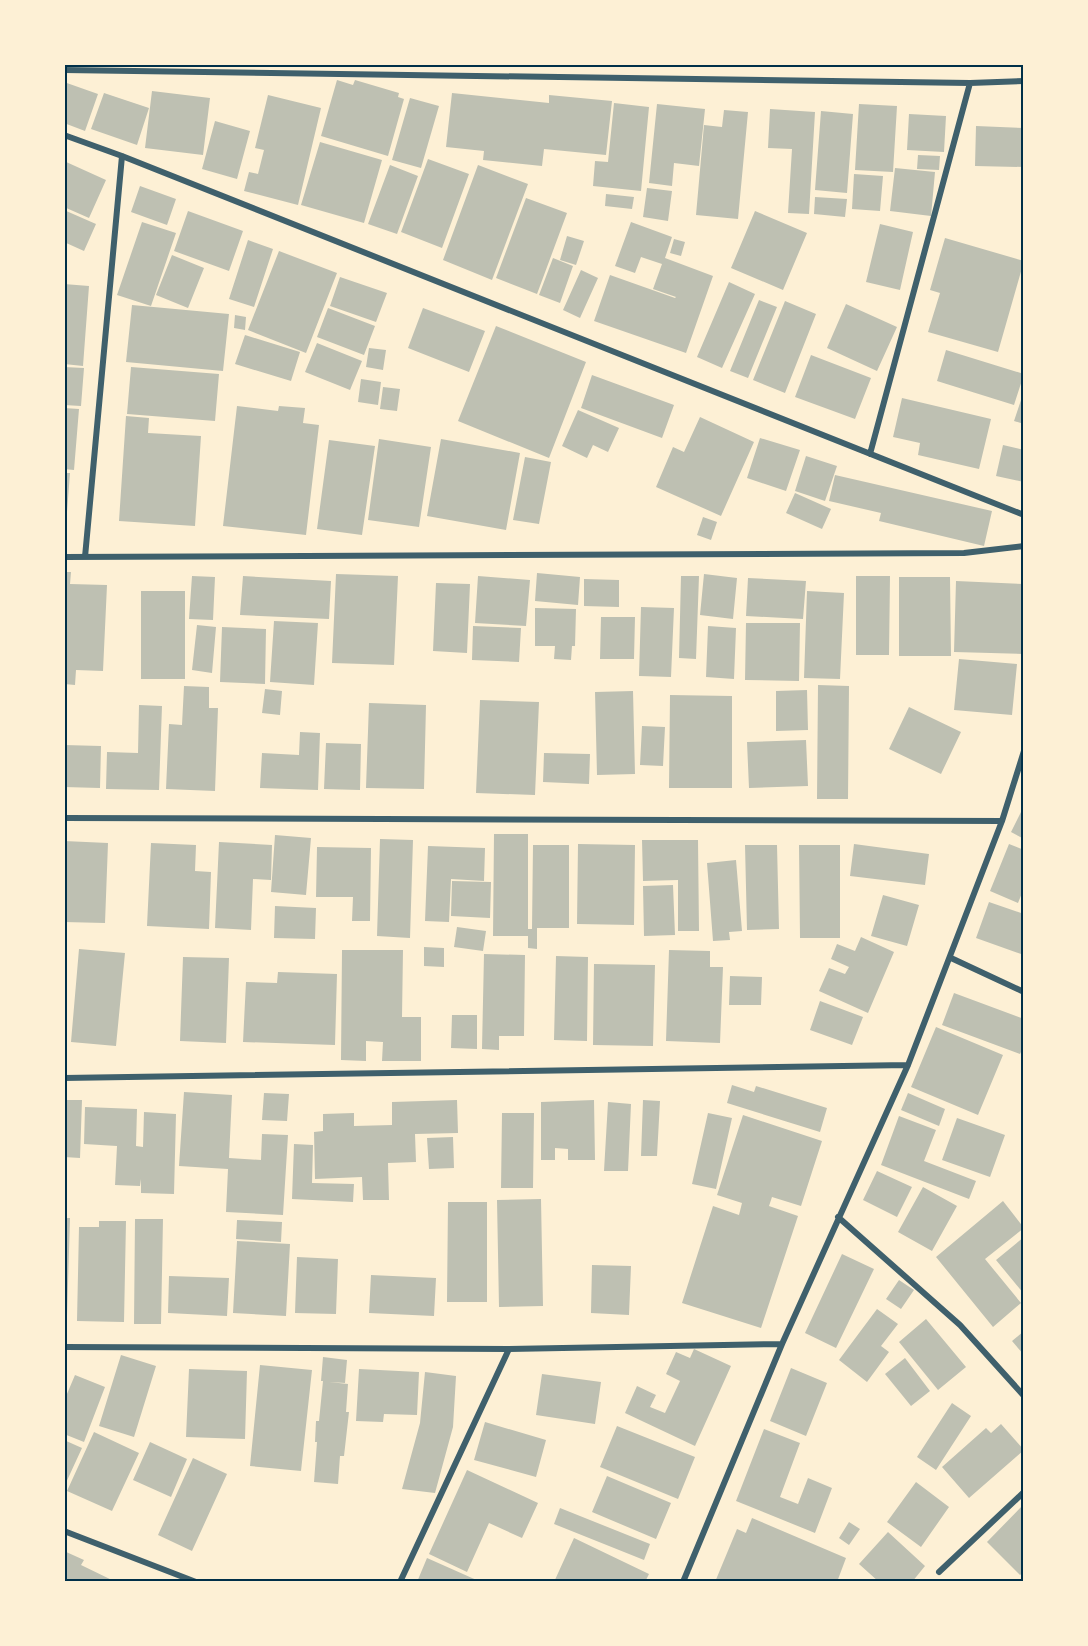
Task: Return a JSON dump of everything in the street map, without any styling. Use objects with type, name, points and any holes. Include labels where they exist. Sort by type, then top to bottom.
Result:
[{"type":"street","points":[[64,70],[1023,81]]},
{"type":"street","points":[[870,454],[970,82]]},
{"type":"street","points":[[64,135],[1023,514]]},
{"type":"street","points":[[85,557],[122,156]]},
{"type":"street","points":[[64,557],[952,553],[1023,546]]},
{"type":"street","points":[[683,1581],[782,1344],[908,1065],[951,958],[1002,820],[1023,751]]},
{"type":"street","points":[[64,818],[1002,820]]},
{"type":"street","points":[[951,958],[1023,992]]},
{"type":"street","points":[[64,1078],[908,1065]]},
{"type":"street","points":[[838,1217],[960,1325],[1023,1396]]},
{"type":"street","points":[[64,1347],[509,1349],[782,1344]]},
{"type":"street","points":[[400,1581],[509,1349]]},
{"type":"street","points":[[939,1572],[1023,1492]]},
{"type":"street","points":[[64,1531],[196,1581]]},
{"type":"building","points":[[337,80],[353,85],[355,80],[399,93],[398,97],[404,99],[388,156],[321,136]]},
{"type":"building","points":[[64,82],[98,94],[85,131],[64,123]]},
{"type":"building","points":[[152,91],[210,98],[203,155],[145,148]]},
{"type":"building","points":[[104,93],[149,108],[137,145],[91,129]]},
{"type":"building","points":[[452,93],[549,103],[549,95],[612,101],[606,155],[544,149],[542,166],[483,160],[484,151],[446,147]]},
{"type":"building","points":[[268,95],[321,108],[298,205],[244,191],[249,172],[258,174],[264,150],[255,148]]},
{"type":"building","points":[[410,98],[439,106],[421,168],[392,160]]},
{"type":"building","points":[[614,103],[649,107],[641,191],[593,186],[595,161],[608,162]]},
{"type":"building","points":[[657,104],[705,109],[699,166],[674,163],[672,186],[649,183]]},
{"type":"building","points":[[859,104],[897,106],[893,172],[855,170]]},
{"type":"building","points":[[770,109],[815,112],[809,214],[788,213],[792,149],[768,148]]},
{"type":"building","points":[[724,110],[748,112],[738,219],[696,215],[704,125],[722,127]]},
{"type":"building","points":[[821,111],[853,114],[847,193],[815,190]]},
{"type":"building","points":[[909,114],[946,116],[944,152],[907,150]]},
{"type":"building","points":[[215,121],[250,131],[237,179],[202,169]]},
{"type":"building","points":[[976,126],[1024,128],[1024,167],[975,166]]},
{"type":"building","points":[[320,142],[382,160],[364,223],[301,205]]},
{"type":"building","points":[[918,155],[940,156],[939,170],[917,169]]},
{"type":"building","points":[[428,159],[469,174],[442,248],[401,232]]},
{"type":"building","points":[[64,161],[106,180],[89,218],[64,207]]},
{"type":"building","points":[[390,165],[418,176],[397,234],[368,224]]},
{"type":"building","points":[[478,165],[528,184],[492,280],[443,260]]},
{"type":"building","points":[[895,168],[935,172],[931,216],[890,211]]},
{"type":"building","points":[[854,174],[883,176],[880,211],[852,209]]},
{"type":"building","points":[[140,186],[176,199],[167,225],[131,212]]},
{"type":"building","points":[[647,188],[672,191],[668,221],[643,217]]},
{"type":"building","points":[[606,194],[634,197],[632,209],[605,206]]},
{"type":"building","points":[[815,197],[847,199],[845,217],[814,214]]},
{"type":"building","points":[[526,198],[567,213],[537,294],[496,278]]},
{"type":"building","points":[[64,210],[96,224],[84,251],[64,242]]},
{"type":"building","points":[[188,211],[243,231],[229,271],[174,251]]},
{"type":"building","points":[[755,211],[807,233],[783,290],[731,268]]},
{"type":"building","points":[[142,222],[176,233],[151,306],[117,295]]},
{"type":"building","points":[[631,222],[672,237],[665,258],[713,276],[686,353],[594,321],[610,275],[676,297],[653,289],[662,264],[641,257],[635,273],[615,266]]},
{"type":"building","points":[[880,224],[913,232],[900,290],[866,282]]},
{"type":"building","points":[[567,236],[584,241],[576,265],[560,260]]},
{"type":"building","points":[[945,238],[1024,261],[998,352],[928,332],[940,293],[930,290]]},
{"type":"building","points":[[674,239],[685,242],[681,256],[670,253]]},
{"type":"building","points":[[248,240],[273,249],[254,307],[229,299]]},
{"type":"building","points":[[279,251],[337,273],[306,353],[248,330]]},
{"type":"building","points":[[172,255],[204,268],[188,308],[156,295]]},
{"type":"building","points":[[553,258],[573,266],[560,303],[539,295]]},
{"type":"building","points":[[581,270],[598,278],[580,318],[563,310]]},
{"type":"building","points":[[340,277],[387,293],[376,322],[330,306]]},
{"type":"building","points":[[729,282],[755,294],[722,368],[697,357]]},
{"type":"building","points":[[64,284],[89,286],[83,366],[64,364]]},
{"type":"building","points":[[759,300],[777,307],[748,378],[730,371]]},
{"type":"building","points":[[785,301],[816,314],[785,393],[753,380]]},
{"type":"building","points":[[846,304],[897,327],[877,371],[827,348]]},
{"type":"building","points":[[132,305],[229,314],[223,371],[126,362]]},
{"type":"building","points":[[328,308],[375,326],[364,355],[317,337]]},
{"type":"building","points":[[423,308],[485,331],[469,372],[408,348]]},
{"type":"building","points":[[235,315],[246,317],[245,330],[234,328]]},
{"type":"building","points":[[496,326],[586,362],[549,458],[458,421]]},
{"type":"building","points":[[245,335],[300,352],[291,381],[235,364]]},
{"type":"building","points":[[317,343],[362,361],[350,390],[305,372]]},
{"type":"building","points":[[369,348],[386,350],[383,370],[366,367]]},
{"type":"building","points":[[946,350],[1024,374],[1014,405],[937,381]]},
{"type":"building","points":[[811,355],[871,378],[855,419],[795,397]]},
{"type":"building","points":[[64,367],[84,368],[81,406],[64,405]]},
{"type":"building","points":[[131,367],[219,374],[215,421],[127,414]]},
{"type":"building","points":[[592,375],[674,405],[662,438],[581,408]]},
{"type":"building","points":[[361,379],[381,382],[378,405],[358,402]]},
{"type":"building","points":[[383,387],[400,389],[397,411],[380,409]]},
{"type":"building","points":[[1024,394],[1024,424],[1014,421]]},
{"type":"building","points":[[902,398],[991,419],[979,469],[918,455],[920,443],[893,437]]},
{"type":"building","points":[[237,406],[278,411],[279,406],[305,408],[303,423],[319,425],[306,535],[223,526]]},
{"type":"building","points":[[64,408],[79,409],[74,470],[64,469]]},
{"type":"building","points":[[578,410],[619,428],[608,452],[593,445],[587,458],[562,446]]},
{"type":"building","points":[[126,416],[149,418],[148,433],[201,436],[195,526],[119,521]]},
{"type":"building","points":[[700,417],[754,442],[721,516],[656,487],[673,447],[684,452]]},
{"type":"building","points":[[760,438],[800,450],[786,491],[747,478]]},
{"type":"building","points":[[379,439],[431,447],[419,527],[368,520]]},
{"type":"building","points":[[441,439],[520,453],[506,530],[427,516]]},
{"type":"building","points":[[329,440],[375,446],[362,535],[317,529]]},
{"type":"building","points":[[1003,445],[1024,450],[1024,482],[996,476]]},
{"type":"building","points":[[806,456],[837,466],[825,501],[795,491]]},
{"type":"building","points":[[525,457],[551,462],[539,524],[513,520]]},
{"type":"building","points":[[64,473],[70,473],[66,525],[64,525]]},
{"type":"building","points":[[835,475],[992,511],[984,546],[879,521],[881,513],[829,501]]},
{"type":"building","points":[[795,493],[831,509],[822,529],[786,513]]},
{"type":"building","points":[[703,517],[717,522],[711,540],[697,535]]},
{"type":"building","points":[[64,572],[71,572],[70,584],[107,585],[103,671],[76,670],[75,685],[64,684]]},
{"type":"building","points":[[537,573],[580,577],[578,605],[535,601]]},
{"type":"building","points":[[336,574],[398,576],[394,665],[332,663]]},
{"type":"building","points":[[704,574],[737,578],[733,619],[700,615]]},
{"type":"building","points":[[192,576],[215,577],[213,620],[189,619]]},
{"type":"building","points":[[243,576],[331,581],[329,619],[240,615]]},
{"type":"building","points":[[478,576],[530,580],[526,626],[475,623]]},
{"type":"building","points":[[681,576],[699,576],[696,659],[679,658]]},
{"type":"building","points":[[856,576],[890,576],[889,655],[856,655]]},
{"type":"building","points":[[899,577],[950,577],[951,656],[899,656]]},
{"type":"building","points":[[748,578],[806,581],[803,619],[746,616]]},
{"type":"building","points":[[584,579],[619,580],[619,607],[584,606]]},
{"type":"building","points":[[956,581],[1024,584],[1024,654],[954,652]]},
{"type":"building","points":[[436,583],[470,584],[467,653],[433,651]]},
{"type":"building","points":[[141,591],[185,591],[185,679],[141,679]]},
{"type":"building","points":[[807,591],[844,593],[840,679],[804,678]]},
{"type":"building","points":[[641,607],[674,608],[671,677],[639,676]]},
{"type":"building","points":[[535,608],[576,609],[575,646],[572,646],[571,660],[554,659],[555,646],[535,646]]},
{"type":"building","points":[[601,617],[635,617],[634,659],[600,659]]},
{"type":"building","points":[[274,621],[318,623],[314,685],[270,682]]},
{"type":"building","points":[[746,623],[800,623],[799,681],[745,680]]},
{"type":"building","points":[[197,625],[216,627],[212,673],[192,670]]},
{"type":"building","points":[[473,626],[521,628],[519,662],[472,660]]},
{"type":"building","points":[[708,626],[736,628],[734,679],[706,677]]},
{"type":"building","points":[[222,627],[266,629],[265,684],[220,682]]},
{"type":"building","points":[[959,659],[1017,664],[1012,715],[954,710]]},
{"type":"building","points":[[818,685],[849,686],[848,799],[817,799]]},
{"type":"building","points":[[184,686],[209,687],[209,708],[218,708],[215,791],[166,789],[169,724],[182,725]]},
{"type":"building","points":[[265,689],[282,691],[280,715],[262,713]]},
{"type":"building","points":[[807,690],[808,730],[776,731],[776,691]]},
{"type":"building","points":[[633,691],[635,774],[597,775],[595,692]]},
{"type":"building","points":[[670,695],[732,696],[732,788],[669,788]]},
{"type":"building","points":[[480,700],[539,702],[535,795],[476,793]]},
{"type":"building","points":[[369,703],[426,705],[424,789],[366,788]]},
{"type":"building","points":[[139,705],[162,706],[159,790],[106,789],[107,752],[138,753]]},
{"type":"building","points":[[909,707],[961,732],[941,774],[889,749]]},
{"type":"building","points":[[642,726],[665,727],[663,766],[640,765]]},
{"type":"building","points":[[300,732],[320,733],[318,790],[260,788],[262,753],[299,755]]},
{"type":"building","points":[[806,740],[808,786],[749,788],[747,742]]},
{"type":"building","points":[[326,743],[361,744],[360,790],[324,789]]},
{"type":"building","points":[[64,745],[101,746],[100,788],[64,787]]},
{"type":"building","points":[[544,753],[590,754],[589,784],[543,782]]},
{"type":"building","points":[[1024,806],[1024,839],[1011,832]]},
{"type":"building","points":[[494,834],[528,834],[528,929],[532,929],[533,845],[569,845],[569,928],[537,928],[537,949],[528,948],[528,936],[493,936]]},
{"type":"building","points":[[275,835],[311,838],[306,895],[271,892]]},
{"type":"building","points":[[380,839],[413,840],[410,938],[377,936]]},
{"type":"building","points":[[642,840],[698,840],[699,931],[678,931],[678,880],[643,881]]},
{"type":"building","points":[[64,841],[108,843],[105,923],[64,922]]},
{"type":"building","points":[[219,842],[272,845],[271,880],[253,879],[251,930],[215,928]]},
{"type":"building","points":[[151,843],[196,845],[195,871],[211,872],[209,929],[147,926]]},
{"type":"building","points":[[578,844],[635,845],[634,925],[577,924]]},
{"type":"building","points":[[854,844],[929,854],[925,885],[850,876]]},
{"type":"building","points":[[1009,844],[1024,850],[1024,888],[1018,903],[990,891]]},
{"type":"building","points":[[745,845],[777,845],[779,929],[747,930]]},
{"type":"building","points":[[799,845],[840,845],[840,938],[800,938]]},
{"type":"building","points":[[428,846],[485,848],[484,881],[451,879],[449,922],[425,921]]},
{"type":"building","points":[[317,847],[371,848],[370,921],[352,921],[353,897],[316,897]]},
{"type":"building","points":[[736,860],[742,931],[729,932],[730,940],[713,941],[707,863]]},
{"type":"building","points":[[452,881],[491,882],[490,918],[451,916]]},
{"type":"building","points":[[673,885],[675,935],[644,936],[643,886]]},
{"type":"building","points":[[883,895],[919,905],[907,946],[871,936]]},
{"type":"building","points":[[989,902],[1024,914],[1024,955],[976,938]]},
{"type":"building","points":[[275,906],[316,908],[315,939],[274,938]]},
{"type":"building","points":[[457,927],[486,931],[483,951],[454,947]]},
{"type":"building","points":[[861,937],[894,952],[868,1013],[819,991],[829,968],[845,974],[849,967],[831,959],[837,944],[855,951]]},
{"type":"building","points":[[424,947],[444,948],[444,967],[424,966]]},
{"type":"building","points":[[79,949],[125,953],[116,1046],[71,1042]]},
{"type":"building","points":[[342,950],[403,950],[402,1017],[421,1017],[421,1061],[382,1061],[383,1042],[366,1041],[366,1061],[341,1060]]},
{"type":"building","points":[[669,950],[710,951],[710,967],[723,967],[720,1043],[666,1041]]},
{"type":"building","points":[[484,954],[525,955],[524,1036],[499,1036],[499,1050],[482,1049]]},
{"type":"building","points":[[556,956],[588,957],[587,1041],[554,1040]]},
{"type":"building","points":[[183,957],[229,958],[226,1043],[180,1041]]},
{"type":"building","points":[[594,964],[655,965],[653,1046],[593,1045]]},
{"type":"building","points":[[278,972],[337,974],[335,1045],[243,1042],[246,982],[277,983]]},
{"type":"building","points":[[730,976],[762,977],[761,1005],[729,1005]]},
{"type":"building","points":[[954,993],[1024,1019],[1024,1046],[1020,1054],[942,1025]]},
{"type":"building","points":[[820,1001],[863,1017],[852,1045],[810,1030]]},
{"type":"building","points":[[452,1015],[477,1015],[477,1049],[451,1048]]},
{"type":"building","points":[[936,1027],[1003,1055],[978,1115],[911,1087]]},
{"type":"building","points":[[732,1085],[754,1092],[756,1086],[827,1108],[820,1132],[727,1103]]},
{"type":"building","points":[[184,1092],[232,1095],[229,1158],[261,1160],[262,1134],[288,1135],[283,1215],[226,1212],[228,1169],[179,1166]]},
{"type":"building","points":[[264,1093],[289,1094],[287,1121],[262,1120]]},
{"type":"building","points":[[908,1093],[945,1109],[939,1126],[901,1110]]},
{"type":"building","points":[[64,1100],[82,1100],[80,1158],[64,1157]]},
{"type":"building","points":[[457,1100],[458,1133],[415,1134],[416,1162],[388,1163],[389,1200],[363,1200],[362,1177],[315,1179],[314,1132],[323,1131],[323,1114],[354,1113],[354,1126],[392,1125],[392,1102]]},
{"type":"building","points":[[594,1100],[595,1160],[568,1160],[568,1149],[555,1148],[555,1160],[541,1160],[541,1102]]},
{"type":"building","points":[[643,1100],[660,1101],[657,1156],[641,1156]]},
{"type":"building","points":[[608,1102],[631,1104],[628,1171],[604,1171]]},
{"type":"building","points":[[85,1107],[137,1109],[136,1146],[143,1147],[144,1112],[176,1114],[174,1194],[141,1193],[141,1179],[140,1186],[115,1185],[117,1146],[84,1144]]},
{"type":"building","points":[[502,1113],[534,1113],[533,1188],[501,1188]]},
{"type":"building","points":[[708,1113],[732,1118],[716,1189],[692,1184]]},
{"type":"building","points":[[743,1115],[822,1141],[801,1206],[772,1197],[769,1206],[798,1216],[761,1328],[682,1303],[713,1206],[739,1215],[742,1203],[717,1195]]},
{"type":"building","points":[[899,1116],[936,1130],[924,1161],[976,1181],[969,1199],[881,1165]]},
{"type":"building","points":[[957,1118],[1005,1135],[990,1177],[942,1160]]},
{"type":"building","points":[[453,1137],[454,1168],[429,1169],[427,1138]]},
{"type":"building","points":[[294,1144],[313,1145],[312,1183],[354,1184],[353,1202],[292,1199]]},
{"type":"building","points":[[877,1171],[912,1187],[897,1217],[863,1200]]},
{"type":"building","points":[[923,1187],[957,1206],[932,1251],[898,1232]]},
{"type":"building","points":[[541,1199],[543,1306],[499,1307],[497,1200]]},
{"type":"building","points":[[1003,1201],[1024,1228],[985,1259],[1021,1303],[993,1327],[936,1257]]},
{"type":"building","points":[[448,1202],[487,1202],[487,1302],[447,1302]]},
{"type":"building","points":[[64,1218],[70,1218],[67,1316],[64,1316]]},
{"type":"building","points":[[135,1219],[163,1219],[161,1324],[134,1324]]},
{"type":"building","points":[[237,1220],[282,1222],[281,1242],[236,1239]]},
{"type":"building","points":[[99,1221],[126,1221],[124,1322],[77,1321],[79,1227],[99,1227]]},
{"type":"building","points":[[1024,1237],[1024,1294],[996,1260]]},
{"type":"building","points":[[237,1241],[290,1244],[286,1316],[233,1313]]},
{"type":"building","points":[[842,1254],[874,1269],[836,1348],[805,1333]]},
{"type":"building","points":[[297,1257],[338,1259],[336,1314],[295,1313]]},
{"type":"building","points":[[592,1265],[631,1266],[629,1315],[591,1313]]},
{"type":"building","points":[[371,1275],[436,1278],[434,1316],[369,1313]]},
{"type":"building","points":[[169,1276],[229,1278],[227,1316],[168,1313]]},
{"type":"building","points":[[899,1280],[914,1290],[901,1309],[886,1299]]},
{"type":"building","points":[[877,1309],[898,1324],[881,1346],[889,1352],[867,1382],[839,1360]]},
{"type":"building","points":[[926,1319],[966,1367],[938,1390],[899,1342]]},
{"type":"building","points":[[1024,1331],[1024,1355],[1012,1341]]},
{"type":"building","points":[[694,1349],[731,1366],[695,1446],[625,1413],[637,1386],[656,1395],[650,1407],[665,1413],[680,1381],[666,1374],[676,1352],[690,1358]]},
{"type":"building","points":[[121,1355],[156,1366],[134,1437],[99,1426]]},
{"type":"building","points":[[323,1357],[347,1360],[345,1383],[329,1382],[348,1384],[346,1412],[349,1412],[344,1456],[340,1456],[338,1484],[314,1482],[316,1421],[319,1421]]},
{"type":"building","points":[[905,1358],[930,1391],[911,1406],[885,1374]]},
{"type":"building","points":[[260,1365],[312,1370],[301,1471],[250,1466]]},
{"type":"building","points":[[791,1368],[827,1383],[806,1436],[770,1421]]},
{"type":"building","points":[[189,1369],[247,1371],[245,1439],[186,1437]]},
{"type":"building","points":[[359,1369],[419,1372],[417,1415],[384,1414],[383,1422],[356,1421]]},
{"type":"building","points":[[425,1372],[456,1376],[453,1427],[435,1493],[402,1489],[420,1423]]},
{"type":"building","points":[[542,1374],[601,1382],[595,1424],[536,1415]]},
{"type":"building","points":[[75,1375],[105,1387],[84,1442],[64,1434],[64,1401]]},
{"type":"building","points":[[952,1403],[971,1416],[936,1470],[917,1457]]},
{"type":"building","points":[[485,1422],[546,1440],[536,1477],[474,1460]]},
{"type":"building","points":[[1001,1424],[1024,1450],[969,1498],[942,1467],[986,1428],[991,1433]]},
{"type":"building","points":[[617,1426],[695,1457],[678,1499],[600,1467]]},
{"type":"building","points":[[764,1429],[800,1443],[780,1497],[798,1504],[808,1478],[832,1488],[815,1533],[736,1501]]},
{"type":"building","points":[[94,1432],[139,1453],[112,1511],[67,1491]]},
{"type":"building","points":[[64,1440],[82,1448],[64,1487]]},
{"type":"building","points":[[150,1442],[187,1459],[171,1497],[133,1480]]},
{"type":"building","points":[[193,1458],[227,1474],[192,1551],[158,1535]]},
{"type":"building","points":[[467,1470],[538,1503],[522,1538],[489,1523],[467,1572],[429,1554]]},
{"type":"building","points":[[607,1476],[671,1503],[656,1539],[592,1512]]},
{"type":"building","points":[[916,1482],[949,1507],[921,1547],[887,1522]]},
{"type":"building","points":[[1024,1504],[1024,1572],[1020,1575],[987,1542]]},
{"type":"building","points":[[560,1508],[650,1544],[644,1560],[554,1524]]},
{"type":"building","points":[[752,1518],[846,1558],[837,1582],[715,1582],[737,1529],[746,1533]]},
{"type":"building","points":[[849,1522],[860,1529],[849,1545],[839,1538]]},
{"type":"building","points":[[888,1532],[925,1566],[912,1582],[879,1582],[859,1564]]},
{"type":"building","points":[[574,1538],[649,1574],[645,1582],[554,1582]]},
{"type":"building","points":[[64,1551],[84,1560],[81,1565],[116,1582],[64,1582]]},
{"type":"building","points":[[427,1558],[481,1582],[417,1582]]}]
